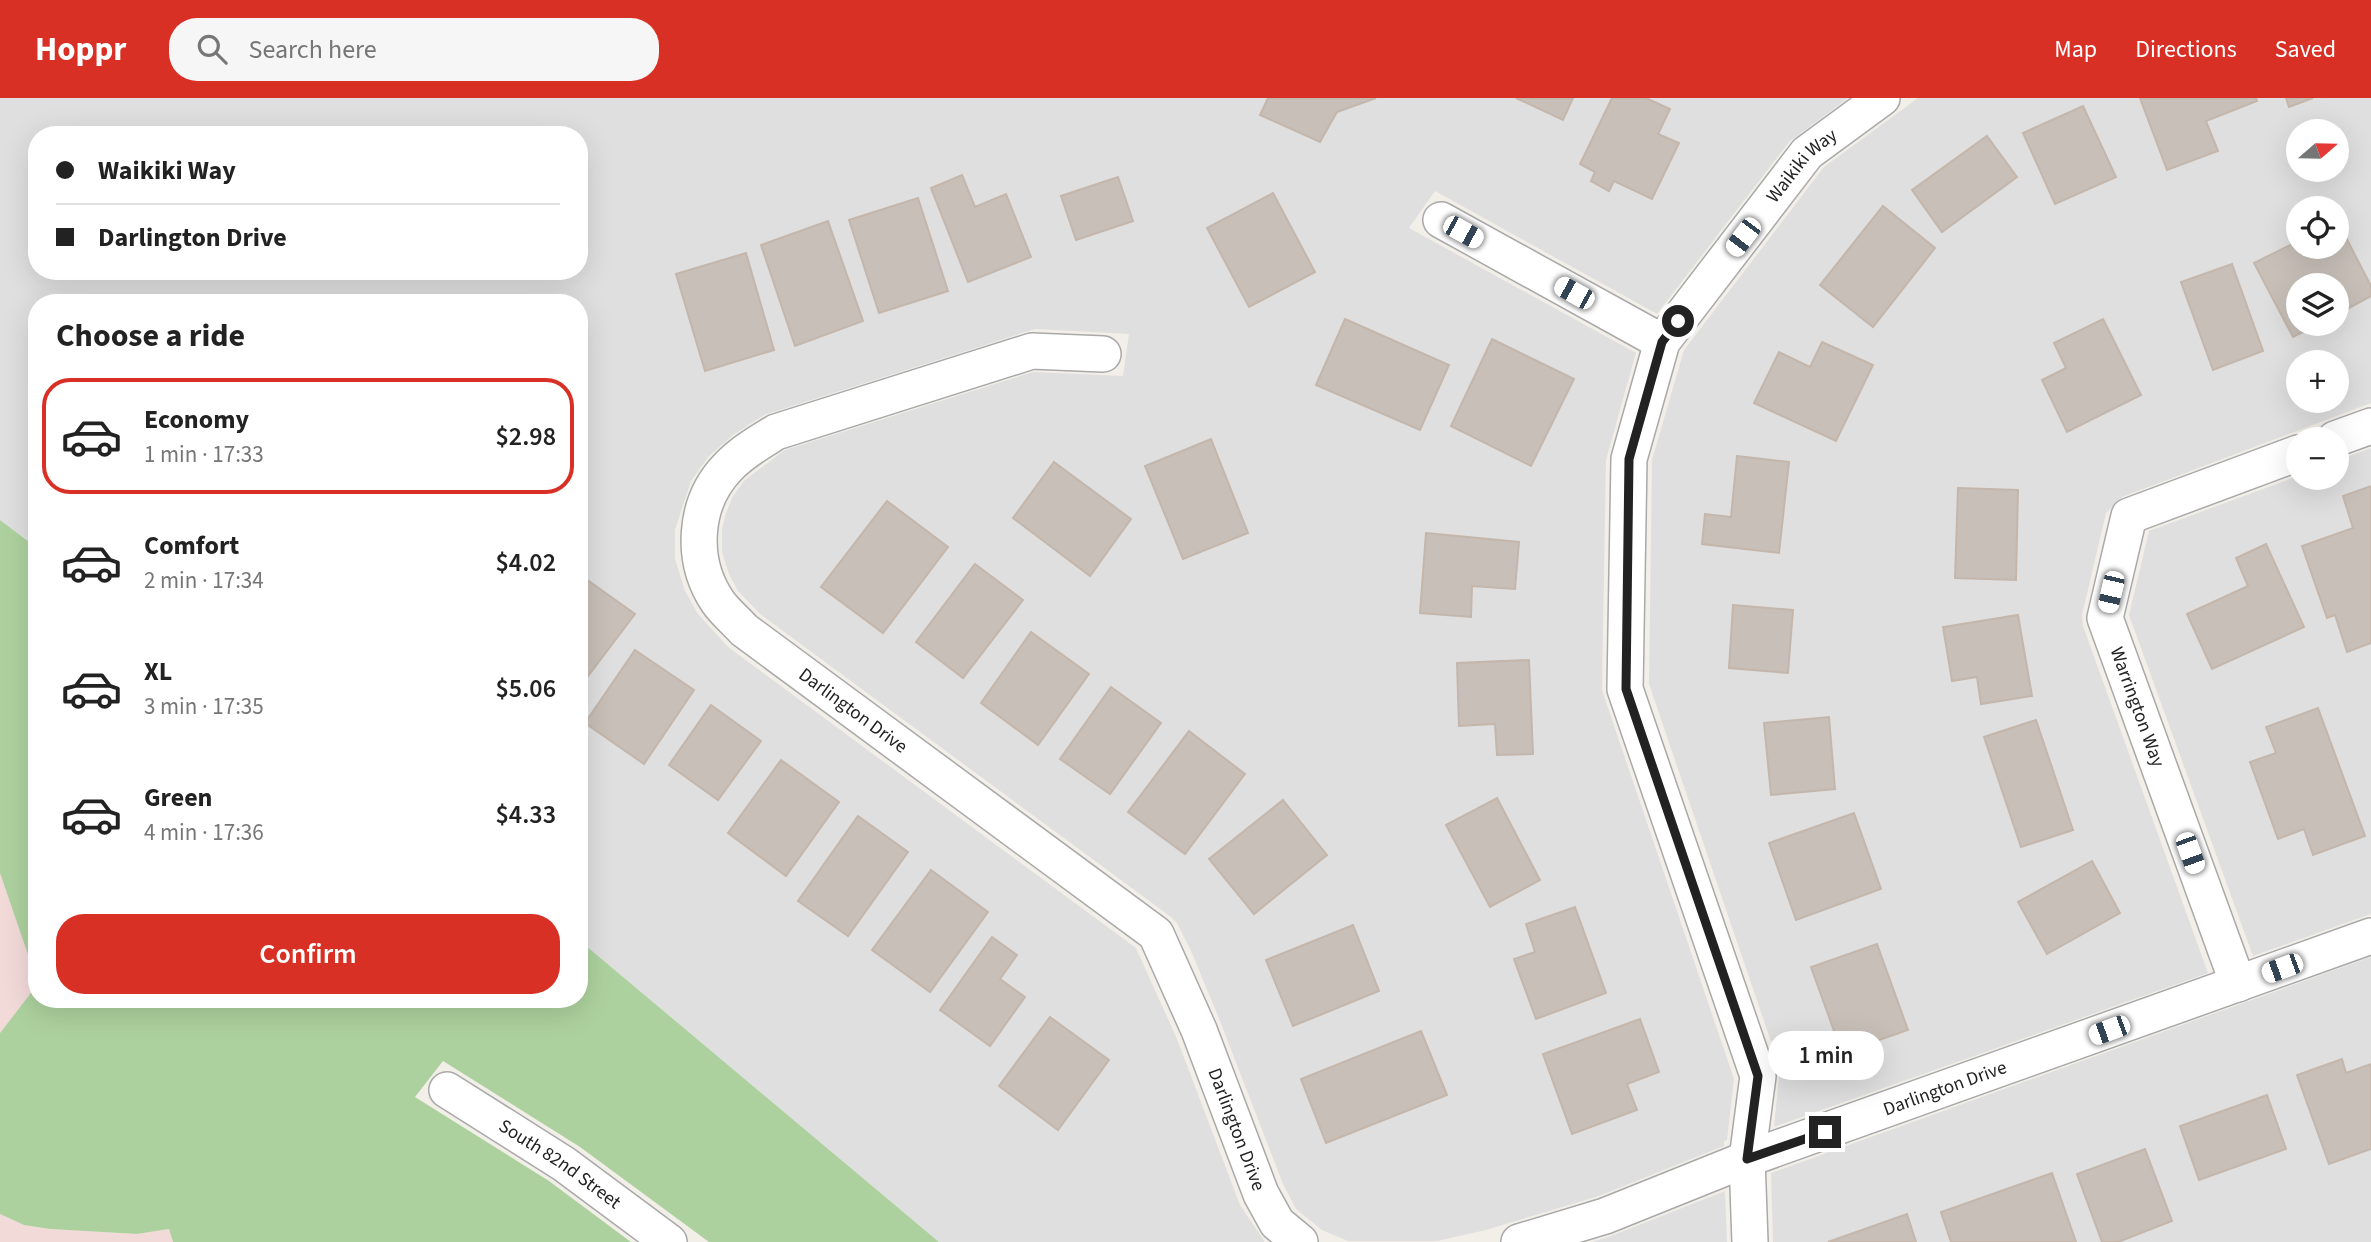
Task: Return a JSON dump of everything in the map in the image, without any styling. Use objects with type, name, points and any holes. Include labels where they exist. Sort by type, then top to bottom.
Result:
[{"type":"street","name":"Waikiki Way","points":[[1750,1242],[1747,1159],[1758,1076],[1626,689],[1629,459],[1662,342],[1807,153],[1882,98]]},
{"type":"street","points":[[1441,220],[1662,342]]},
{"type":"street","name":"Darlington Drive","points":[[1102,354],[1032,351],[776,432],[747,450],[728,467],[713,486],[698,528],[699,557],[719,604],[744,630],[1156,934],[1199,1030],[1261,1194],[1277,1223],[1300,1242]]},
{"type":"street","points":[[2349,434],[2371,426]]},
{"type":"street","name":"Warrington Way","points":[[2238,984],[2105,618],[2129,516],[2286,457]]},
{"type":"street","name":"Darlington Drive","points":[[1519,1242],[1605,1216],[1747,1159],[2371,936]]},
{"type":"street","name":"South 82nd Street","points":[[447,1090],[564,1164],[670,1242]]},
{"type":"shaded area","points":[[0,98],[1848,98],[1789,142],[1657,314],[1435,191],[1409,228],[1636,353],[1606,460],[1602,690],[1734,1079],[1724,1146],[1599,1196],[1486,1230],[1437,1241],[1348,1241],[1322,1230],[1296,1209],[1283,1184],[1220,1021],[1177,923],[760,614],[738,591],[729,574],[722,552],[722,529],[733,496],[745,480],[785,450],[1033,372],[1123,376],[1129,334],[1035,329],[764,415],[733,435],[709,456],[691,481],[675,530],[675,559],[685,591],[698,614],[728,647],[1136,948],[1177,1039],[1240,1205],[1265,1242],[939,1242],[588,948],[588,294],[28,294],[28,541],[0,520]]},
{"type":"shaded area","points":[[1918,98],[2371,98],[2371,403],[2349,411],[2349,350],[2286,350],[2286,413],[2345,413],[2307,427],[2286,427],[2286,435],[2122,497],[2106,513],[2082,615],[2083,626],[2208,973],[1774,1127],[1780,1068],[1649,684],[1652,460],[1684,350],[1824,167]]},
{"type":"shaded area","points":[[2371,448],[2371,914],[2253,956],[2129,615],[2149,531],[2286,480],[2286,490],[2349,490],[2349,456]]},
{"type":"shaded area","points":[[0,873],[28,955],[28,997],[0,1033]]},
{"type":"shaded area","points":[[2371,957],[2371,1242],[1773,1242],[1771,1173]]},
{"type":"shaded area","points":[[1725,1191],[1727,1242],[1592,1242],[1611,1236]]},
{"type":"shaded area","points":[[0,1214],[24,1225],[50,1229],[137,1234],[169,1229],[173,1242],[0,1242]]},
{"type":"green space","points":[[0,520],[28,541],[28,955],[0,873]]},
{"type":"green space","points":[[588,948],[939,1242],[709,1242],[580,1147],[443,1061],[415,1097],[549,1181],[631,1242],[173,1242],[169,1229],[137,1234],[24,1225],[0,1214],[0,1033],[28,997],[28,1008],[588,1008]]},
{"type":"building","points":[[1268,98],[1376,98],[1337,112],[1320,142],[1260,115]]},
{"type":"building","points":[[1516,98],[1573,98],[1563,120]]},
{"type":"building","points":[[1612,98],[1646,98],[1670,109],[1658,134],[1679,143],[1652,199],[1614,181],[1609,191],[1591,181],[1595,172],[1580,164]]},
{"type":"building","points":[[2140,98],[2256,98],[2257,101],[2206,121],[2218,151],[2167,170]]},
{"type":"building","points":[[2286,98],[2313,98],[2289,107]]},
{"type":"building","points":[[2083,106],[2116,177],[2055,204],[2023,133]]},
{"type":"building","points":[[1987,136],[2017,177],[1942,232],[1912,190]]},
{"type":"building","points":[[962,175],[975,207],[1006,194],[1031,257],[968,282],[931,188]]},
{"type":"building","points":[[1118,177],[1133,221],[1076,240],[1061,196]]},
{"type":"building","points":[[1273,193],[1315,272],[1249,307],[1207,228]]},
{"type":"building","points":[[918,198],[948,291],[879,313],[849,220]]},
{"type":"building","points":[[1883,206],[1935,248],[1873,327],[1820,285]]},
{"type":"building","points":[[828,221],[863,321],[795,346],[761,245]]},
{"type":"building","points":[[2349,243],[2371,286],[2371,296],[2349,308],[2349,273],[2286,273],[2286,324],[2254,263],[2286,247],[2286,259],[2349,259]]},
{"type":"building","points":[[746,253],[774,350],[705,371],[676,274]]},
{"type":"building","points":[[2232,264],[2263,351],[2213,370],[2181,282]]},
{"type":"building","points":[[1345,319],[1449,365],[1420,430],[1316,385]]},
{"type":"building","points":[[2103,319],[2141,395],[2067,432],[2042,380],[2066,368],[2054,343]]},
{"type":"building","points":[[1492,339],[1574,379],[1531,466],[1451,426]]},
{"type":"building","points":[[1822,342],[1873,365],[1836,441],[1754,403],[1779,352],[1810,367]]},
{"type":"building","points":[[1211,439],[1248,533],[1183,559],[1145,466]]},
{"type":"building","points":[[1737,456],[1789,462],[1779,553],[1702,544],[1705,514],[1731,517]]},
{"type":"building","points":[[1054,462],[1131,519],[1090,576],[1013,518]]},
{"type":"building","points":[[2371,486],[2371,643],[2347,652],[2335,615],[2327,618],[2302,546],[2353,528],[2343,496]]},
{"type":"building","points":[[1958,488],[2018,490],[2016,580],[1955,578]]},
{"type":"building","points":[[887,501],[948,547],[883,633],[821,587]]},
{"type":"building","points":[[1426,533],[1519,542],[1515,589],[1472,586],[1471,617],[1420,613]]},
{"type":"building","points":[[2266,544],[2304,627],[2212,669],[2187,614],[2248,586],[2236,558]]},
{"type":"building","points":[[975,564],[1023,600],[963,678],[916,642]]},
{"type":"building","points":[[588,580],[635,614],[588,676]]},
{"type":"building","points":[[1733,605],[1793,610],[1788,673],[1729,668]]},
{"type":"building","points":[[2018,615],[2032,696],[1981,704],[1977,677],[1952,681],[1943,627]]},
{"type":"building","points":[[1031,632],[1089,674],[1038,745],[981,703]]},
{"type":"building","points":[[635,650],[694,690],[644,764],[588,725],[588,719]]},
{"type":"building","points":[[1529,660],[1533,754],[1497,755],[1495,724],[1459,726],[1457,663]]},
{"type":"building","points":[[1111,687],[1161,723],[1110,794],[1060,759]]},
{"type":"building","points":[[711,705],[761,741],[718,800],[669,765]]},
{"type":"building","points":[[2318,708],[2365,836],[2313,855],[2304,829],[2278,839],[2250,762],[2276,753],[2266,727]]},
{"type":"building","points":[[1829,717],[1835,789],[1771,795],[1764,723]]},
{"type":"building","points":[[2036,720],[2073,830],[2021,847],[1984,737]]},
{"type":"building","points":[[1189,731],[1245,774],[1185,854],[1128,812]]},
{"type":"building","points":[[781,760],[839,802],[786,876],[728,833]]},
{"type":"building","points":[[1497,798],[1540,880],[1490,907],[1446,825]]},
{"type":"building","points":[[1283,800],[1327,855],[1254,914],[1209,859]]},
{"type":"building","points":[[1854,813],[1881,889],[1796,920],[1769,843]]},
{"type":"building","points":[[858,816],[908,852],[848,936],[798,901]]},
{"type":"building","points":[[2092,861],[2120,913],[2047,954],[2018,902]]},
{"type":"building","points":[[931,870],[988,912],[930,992],[872,950]]},
{"type":"building","points":[[1575,907],[1606,993],[1536,1019],[1514,959],[1535,952],[1526,924]]},
{"type":"building","points":[[1353,925],[1379,991],[1293,1026],[1266,960]]},
{"type":"building","points":[[992,937],[1017,955],[1000,979],[1025,997],[990,1046],[940,1010]]},
{"type":"building","points":[[1877,944],[1908,1030],[1842,1053],[1811,967]]},
{"type":"building","points":[[1050,1017],[1109,1060],[1058,1130],[999,1086]]},
{"type":"building","points":[[1640,1019],[1659,1072],[1627,1084],[1637,1110],[1572,1134],[1543,1054]]},
{"type":"building","points":[[1421,1031],[1447,1095],[1326,1143],[1301,1079]]},
{"type":"building","points":[[2342,1059],[2346,1073],[2371,1064],[2371,1149],[2329,1164],[2297,1075]]},
{"type":"building","points":[[2267,1095],[2286,1149],[2199,1180],[2180,1126]]},
{"type":"building","points":[[2145,1149],[2172,1221],[2118,1242],[2102,1242],[2077,1174]]},
{"type":"building","points":[[2052,1173],[2076,1242],[1951,1242],[1941,1212]]},
{"type":"building","points":[[1907,1214],[1916,1242],[1828,1242]]},
{"type":"route","points":[[1678,321],[1662,342],[1629,459],[1626,689],[1758,1076],[1747,1159],[1825,1132]]}]
